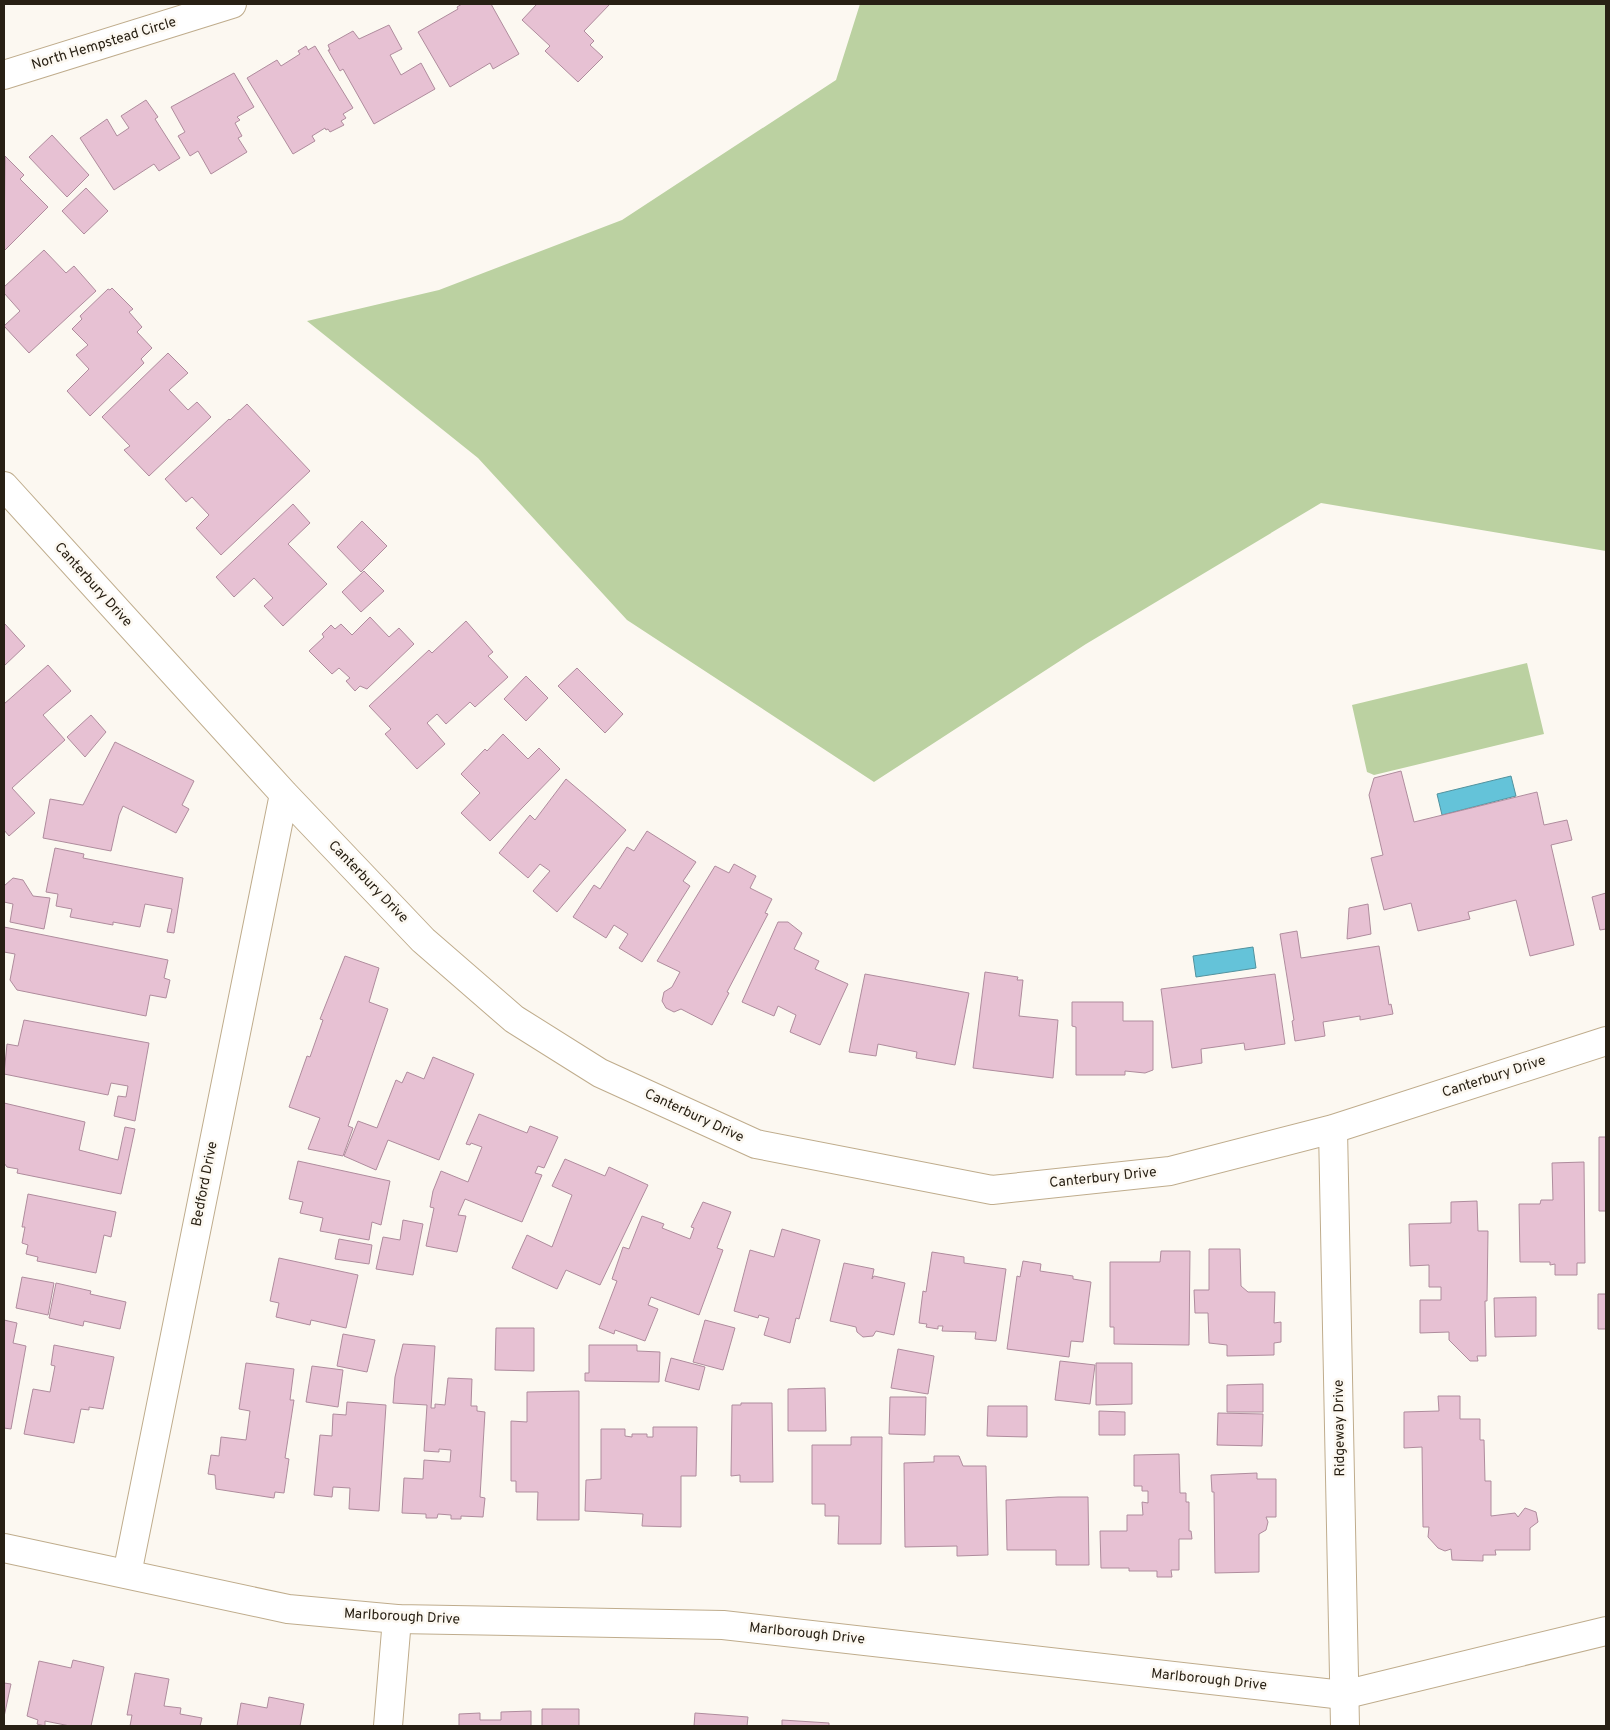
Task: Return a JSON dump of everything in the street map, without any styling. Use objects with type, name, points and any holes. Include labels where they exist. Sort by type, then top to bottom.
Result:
[{"type":"street","name":"North Hempstead Circle","points":[[4,75],[232,4]]},
{"type":"street","name":"Canterbury Drive","points":[[4,486],[284,794],[423,940],[514,1019],[600,1073],[756,1144],[992,1190],[1170,1171],[1334,1129],[1606,1041]]},
{"type":"street","name":"Bedford Drive","points":[[127,1574],[284,794]]},
{"type":"street","name":"Ridgeway Drive","points":[[1334,1129],[1345,1726]]},
{"type":"street","name":"Marlborough Drive","points":[[4,1548],[288,1610],[398,1619],[723,1625],[1344,1695],[1606,1631]]},
{"type":"street","points":[[388,1726],[398,1619]]},
{"type":"green space","points":[[860,4],[1606,4],[1606,551],[1321,503],[1086,644],[874,782],[627,620],[478,458],[307,321],[439,290],[622,220],[836,80]]},
{"type":"green space","points":[[1527,663],[1544,734],[1374,775],[1367,772],[1352,705]]},
{"type":"water","points":[[1511,776],[1516,796],[1442,815],[1437,794]]},
{"type":"water","points":[[1253,947],[1256,968],[1196,977],[1193,956]]},
{"type":"building","points":[[462,4],[491,4],[519,54],[493,69],[490,63],[450,87],[418,32],[458,9],[457,7]]},
{"type":"building","points":[[537,4],[610,4],[584,31],[594,41],[590,45],[603,57],[578,82],[545,51],[550,46],[522,20]]},
{"type":"building","points":[[389,25],[402,49],[390,55],[401,75],[421,63],[435,89],[374,124],[343,69],[340,71],[328,50],[330,50],[328,45],[353,31],[359,39]]},
{"type":"building","points":[[306,46],[308,50],[315,46],[353,108],[343,114],[346,118],[341,121],[344,125],[330,132],[325,128],[312,136],[315,141],[293,154],[247,78],[277,60],[281,66],[300,54],[298,51]]},
{"type":"building","points":[[234,73],[254,107],[237,117],[240,120],[235,123],[242,136],[238,138],[247,152],[211,174],[198,151],[190,156],[178,136],[185,132],[171,107]]},
{"type":"building","points":[[146,100],[158,117],[155,119],[180,158],[159,171],[154,164],[114,190],[80,138],[107,119],[117,136],[129,128],[121,116]]},
{"type":"building","points":[[52,135],[89,175],[67,197],[29,157]]},
{"type":"building","points":[[5,156],[24,175],[20,179],[48,207],[4,251]]},
{"type":"building","points":[[86,188],[108,211],[84,234],[62,211]]},
{"type":"building","points":[[44,250],[66,273],[74,266],[96,291],[29,353],[4,326],[20,311],[4,293],[4,287]]},
{"type":"building","points":[[112,288],[133,309],[129,312],[142,327],[137,332],[152,348],[141,359],[144,363],[90,416],[67,391],[89,369],[76,355],[88,345],[72,329],[82,319],[80,316],[108,289]]},
{"type":"building","points":[[168,353],[188,373],[169,390],[188,410],[197,402],[211,417],[149,476],[124,450],[130,446],[102,417]]},
{"type":"building","points":[[247,404],[310,471],[221,555],[196,528],[209,515],[192,497],[186,502],[165,479]]},
{"type":"building","points":[[293,504],[310,523],[288,544],[327,584],[283,626],[264,606],[273,598],[254,578],[234,597],[216,577]]},
{"type":"building","points":[[362,521],[387,546],[361,572],[337,547]]},
{"type":"building","points":[[364,571],[384,591],[361,612],[342,592]]},
{"type":"building","points":[[370,617],[389,637],[399,628],[414,644],[367,689],[360,686],[355,691],[346,681],[350,678],[339,668],[332,674],[309,651],[324,637],[322,634],[331,625],[335,629],[341,624],[352,635]]},
{"type":"building","points":[[466,621],[493,652],[488,656],[508,677],[475,707],[470,702],[446,724],[437,714],[427,723],[445,744],[417,769],[385,734],[391,729],[369,706],[429,650],[432,653]]},
{"type":"building","points":[[4,625],[25,646],[4,666]]},
{"type":"building","points":[[48,665],[71,691],[43,715],[65,740],[12,788],[35,813],[9,836],[4,830],[4,704]]},
{"type":"building","points":[[577,668],[623,714],[605,733],[558,686]]},
{"type":"building","points":[[526,676],[548,698],[526,721],[504,699]]},
{"type":"building","points":[[91,715],[106,732],[85,757],[67,737]]},
{"type":"building","points":[[503,734],[528,759],[539,748],[560,769],[490,841],[461,813],[480,793],[461,774],[485,749],[487,751]]},
{"type":"building","points":[[115,742],[194,781],[182,805],[189,809],[176,833],[123,806],[119,815],[111,851],[43,838],[50,799],[83,805]]},
{"type":"building","points":[[1401,771],[1414,822],[1537,792],[1544,825],[1567,820],[1572,840],[1551,845],[1574,945],[1530,956],[1516,900],[1468,912],[1470,919],[1418,931],[1411,903],[1384,910],[1371,858],[1383,855],[1369,795],[1374,778]]},
{"type":"building","points":[[566,779],[626,830],[557,912],[533,891],[550,871],[540,864],[528,878],[499,853],[530,815],[535,820]]},
{"type":"building","points":[[647,831],[696,862],[683,881],[690,886],[642,962],[619,948],[628,934],[614,925],[606,938],[573,917],[594,885],[600,889],[627,847],[634,851]]},
{"type":"building","points":[[55,848],[84,854],[83,858],[183,878],[174,933],[167,932],[172,909],[145,904],[140,927],[113,922],[113,925],[70,917],[72,909],[56,906],[58,894],[46,892]]},
{"type":"building","points":[[734,864],[756,876],[750,888],[772,899],[765,913],[768,914],[712,1025],[681,1009],[674,1012],[666,1008],[662,1001],[664,992],[672,987],[680,972],[657,961],[715,866],[729,873]]},
{"type":"building","points":[[13,878],[23,880],[33,896],[50,898],[44,929],[10,922],[13,904],[4,902],[4,886]]},
{"type":"building","points":[[1606,893],[1606,929],[1600,930],[1592,897]]},
{"type":"building","points":[[1368,904],[1371,934],[1347,939],[1349,908]]},
{"type":"building","points":[[778,922],[788,922],[802,933],[794,949],[819,961],[815,969],[848,984],[820,1045],[790,1032],[796,1015],[778,1006],[774,1016],[742,1002]]},
{"type":"building","points":[[4,927],[168,960],[164,978],[170,980],[166,998],[150,995],[146,1016],[17,990],[10,980],[15,954],[4,952]]},
{"type":"building","points":[[1297,931],[1301,958],[1379,946],[1389,1005],[1391,1004],[1393,1014],[1360,1020],[1360,1016],[1323,1022],[1325,1036],[1295,1041],[1292,1021],[1294,1020],[1280,934]]},
{"type":"building","points":[[345,956],[379,968],[369,1002],[388,1009],[348,1126],[353,1128],[343,1156],[308,1149],[320,1118],[289,1107],[307,1056],[310,1057],[323,1020],[320,1019]]},
{"type":"building","points":[[985,972],[1018,977],[1017,980],[1023,980],[1019,1016],[1058,1020],[1053,1078],[973,1068]]},
{"type":"building","points":[[865,974],[969,993],[955,1065],[916,1058],[917,1052],[878,1044],[876,1056],[849,1052]]},
{"type":"building","points":[[1275,974],[1285,1044],[1245,1050],[1244,1043],[1201,1049],[1202,1063],[1172,1068],[1161,989]]},
{"type":"building","points":[[1072,1002],[1123,1002],[1123,1021],[1153,1021],[1153,1070],[1145,1073],[1125,1071],[1125,1075],[1076,1075],[1076,1027],[1072,1026]]},
{"type":"building","points":[[24,1020],[149,1043],[135,1121],[114,1116],[118,1096],[126,1097],[128,1086],[111,1083],[108,1095],[4,1074],[7,1044],[18,1046]]},
{"type":"building","points":[[433,1057],[474,1074],[439,1160],[388,1140],[376,1170],[344,1156],[358,1121],[377,1128],[396,1080],[402,1083],[407,1072],[424,1079]]},
{"type":"building","points":[[4,1103],[85,1122],[79,1150],[118,1160],[125,1127],[135,1129],[121,1194],[17,1173],[18,1169],[7,1167],[4,1163]]},
{"type":"building","points":[[479,1114],[527,1133],[530,1126],[558,1137],[544,1168],[538,1166],[535,1173],[542,1175],[522,1222],[465,1199],[458,1215],[466,1216],[457,1252],[426,1246],[434,1208],[430,1207],[433,1191],[441,1171],[468,1182],[482,1147],[471,1143],[470,1145],[466,1144]]},
{"type":"building","points":[[1599,1137],[1606,1137],[1606,1211],[1599,1211]]},
{"type":"building","points":[[565,1159],[605,1176],[609,1167],[648,1185],[600,1285],[566,1270],[557,1289],[512,1268],[527,1235],[552,1247],[572,1195],[552,1186]]},
{"type":"building","points":[[298,1161],[390,1181],[381,1225],[372,1222],[369,1240],[320,1231],[323,1218],[300,1213],[303,1202],[289,1199]]},
{"type":"building","points":[[1584,1162],[1585,1263],[1577,1263],[1577,1275],[1555,1275],[1555,1264],[1550,1265],[1550,1262],[1520,1262],[1519,1204],[1540,1204],[1541,1200],[1553,1200],[1552,1163]]},
{"type":"building","points":[[28,1194],[116,1212],[111,1237],[104,1235],[96,1273],[37,1261],[38,1257],[26,1254],[28,1245],[22,1243],[25,1227],[22,1227]]},
{"type":"building","points":[[1477,1201],[1478,1231],[1488,1231],[1487,1301],[1485,1301],[1486,1356],[1477,1356],[1478,1361],[1470,1361],[1449,1340],[1449,1332],[1420,1333],[1420,1300],[1441,1300],[1441,1287],[1429,1287],[1429,1265],[1410,1266],[1409,1224],[1451,1223],[1451,1202]]},
{"type":"building","points":[[703,1202],[731,1212],[717,1248],[723,1250],[699,1315],[651,1297],[648,1305],[658,1309],[645,1341],[615,1330],[614,1334],[599,1328],[617,1281],[612,1279],[623,1247],[629,1249],[642,1216],[664,1224],[662,1228],[690,1239],[694,1228],[691,1227]]},
{"type":"building","points":[[403,1220],[423,1224],[413,1275],[376,1269],[383,1237],[400,1240]]},
{"type":"building","points":[[782,1229],[820,1240],[799,1319],[796,1318],[790,1343],[764,1335],[769,1318],[759,1315],[758,1318],[734,1311],[750,1250],[774,1257]]},
{"type":"building","points":[[339,1239],[372,1245],[369,1264],[335,1259]]},
{"type":"building","points":[[1209,1249],[1240,1249],[1241,1286],[1248,1292],[1275,1292],[1274,1323],[1281,1322],[1281,1342],[1274,1343],[1274,1355],[1227,1356],[1227,1345],[1209,1343],[1208,1313],[1195,1313],[1194,1290],[1209,1290]]},
{"type":"building","points":[[1161,1251],[1190,1251],[1189,1345],[1114,1344],[1114,1327],[1110,1327],[1110,1262],[1160,1262]]},
{"type":"building","points":[[932,1252],[964,1257],[964,1263],[1006,1269],[996,1341],[975,1339],[976,1332],[942,1331],[943,1326],[938,1326],[938,1329],[926,1327],[927,1324],[919,1323],[923,1291],[926,1292]]},
{"type":"building","points":[[279,1258],[358,1275],[346,1328],[311,1320],[310,1325],[276,1317],[279,1303],[270,1301]]},
{"type":"building","points":[[1023,1261],[1041,1264],[1040,1271],[1073,1276],[1073,1279],[1091,1282],[1083,1342],[1071,1341],[1069,1357],[1007,1349],[1017,1276],[1020,1277]]},
{"type":"building","points":[[844,1263],[874,1269],[872,1279],[874,1276],[905,1283],[894,1335],[876,1331],[873,1336],[863,1337],[857,1332],[856,1327],[830,1321]]},
{"type":"building","points":[[22,1277],[54,1283],[48,1315],[16,1308]]},
{"type":"building","points":[[56,1283],[91,1291],[90,1294],[126,1302],[120,1329],[84,1321],[83,1326],[49,1318]]},
{"type":"building","points":[[1598,1294],[1606,1294],[1606,1329],[1598,1329]]},
{"type":"building","points":[[1536,1297],[1536,1336],[1495,1337],[1494,1298]]},
{"type":"building","points":[[4,1320],[17,1323],[13,1343],[26,1346],[11,1429],[4,1428]]},
{"type":"building","points":[[705,1320],[735,1328],[723,1370],[693,1362]]},
{"type":"building","points":[[496,1328],[534,1328],[534,1371],[495,1370]]},
{"type":"building","points":[[343,1334],[375,1340],[367,1372],[337,1366]]},
{"type":"building","points":[[403,1344],[435,1346],[431,1408],[435,1408],[435,1404],[445,1405],[448,1378],[472,1379],[471,1406],[477,1406],[477,1411],[485,1412],[480,1497],[485,1498],[483,1517],[461,1516],[461,1519],[451,1519],[451,1515],[438,1514],[437,1518],[426,1518],[426,1514],[402,1513],[404,1478],[423,1479],[424,1460],[450,1462],[451,1450],[439,1449],[439,1452],[424,1451],[427,1405],[393,1403],[395,1377]]},
{"type":"building","points":[[54,1345],[114,1357],[103,1409],[89,1407],[89,1410],[81,1409],[74,1443],[24,1434],[33,1389],[50,1392],[55,1366],[51,1365]]},
{"type":"building","points":[[589,1345],[637,1345],[637,1351],[660,1352],[659,1382],[585,1381],[585,1373],[589,1373]]},
{"type":"building","points":[[898,1349],[934,1356],[928,1394],[891,1388]]},
{"type":"building","points":[[671,1358],[705,1367],[699,1390],[665,1381]]},
{"type":"building","points":[[1060,1361],[1095,1365],[1090,1404],[1055,1400]]},
{"type":"building","points":[[246,1363],[294,1369],[290,1400],[294,1400],[285,1458],[289,1459],[284,1493],[275,1492],[274,1498],[216,1489],[215,1475],[208,1474],[211,1455],[219,1456],[221,1437],[246,1440],[250,1411],[239,1409]]},
{"type":"building","points":[[1096,1363],[1132,1363],[1132,1404],[1096,1405]]},
{"type":"building","points":[[312,1366],[343,1370],[338,1407],[306,1402]]},
{"type":"building","points":[[1263,1384],[1263,1412],[1227,1412],[1227,1385]]},
{"type":"building","points":[[825,1388],[826,1431],[788,1431],[788,1389]]},
{"type":"building","points":[[579,1391],[579,1520],[537,1520],[538,1492],[516,1492],[516,1481],[511,1481],[511,1421],[527,1422],[527,1392]]},
{"type":"building","points":[[1438,1396],[1460,1396],[1460,1419],[1480,1419],[1480,1440],[1484,1440],[1485,1481],[1491,1481],[1491,1516],[1515,1513],[1518,1517],[1525,1508],[1536,1512],[1538,1522],[1530,1528],[1530,1550],[1495,1550],[1496,1555],[1483,1555],[1483,1561],[1452,1560],[1451,1549],[1445,1551],[1438,1548],[1428,1537],[1429,1527],[1423,1527],[1422,1447],[1404,1448],[1404,1412],[1439,1411]]},
{"type":"building","points":[[890,1397],[926,1397],[925,1435],[889,1434]]},
{"type":"building","points":[[347,1402],[386,1405],[379,1511],[349,1509],[350,1488],[333,1487],[332,1497],[314,1495],[320,1435],[332,1436],[333,1414],[346,1415]]},
{"type":"building","points":[[741,1403],[772,1403],[773,1482],[740,1482],[740,1475],[731,1476],[732,1405],[741,1405]]},
{"type":"building","points":[[988,1406],[1027,1406],[1027,1437],[987,1436]]},
{"type":"building","points":[[1099,1411],[1125,1412],[1125,1435],[1099,1435]]},
{"type":"building","points":[[1218,1413],[1263,1414],[1262,1446],[1217,1445]]},
{"type":"building","points":[[653,1427],[697,1427],[696,1476],[681,1476],[681,1527],[642,1526],[643,1514],[585,1511],[586,1480],[601,1479],[601,1429],[625,1429],[625,1436],[632,1437],[632,1434],[647,1434],[647,1437],[653,1437]]},
{"type":"building","points":[[851,1437],[882,1437],[881,1544],[838,1544],[839,1516],[825,1516],[825,1504],[812,1504],[812,1445],[851,1445]]},
{"type":"building","points":[[1179,1454],[1180,1493],[1186,1493],[1186,1502],[1189,1502],[1189,1531],[1191,1531],[1192,1539],[1179,1539],[1179,1570],[1171,1570],[1172,1577],[1157,1577],[1157,1571],[1101,1568],[1100,1531],[1127,1531],[1127,1515],[1143,1515],[1142,1502],[1148,1503],[1148,1491],[1142,1491],[1142,1486],[1134,1486],[1134,1455]]},
{"type":"building","points":[[934,1456],[959,1456],[963,1466],[986,1466],[988,1555],[957,1556],[957,1546],[905,1547],[904,1463],[934,1462]]},
{"type":"building","points":[[1257,1473],[1257,1479],[1276,1479],[1276,1517],[1266,1517],[1268,1522],[1266,1530],[1259,1534],[1259,1572],[1215,1573],[1214,1492],[1212,1492],[1211,1475]]},
{"type":"building","points":[[1088,1497],[1089,1565],[1056,1565],[1056,1550],[1007,1550],[1006,1500]]},
{"type":"building","points":[[73,1660],[104,1667],[91,1726],[70,1726],[45,1721],[45,1726],[37,1724],[38,1720],[27,1716],[39,1661],[71,1668]]},
{"type":"building","points":[[135,1673],[169,1679],[164,1706],[181,1708],[180,1714],[202,1718],[200,1726],[130,1726],[132,1715],[127,1715]]},
{"type":"building","points":[[4,1683],[11,1684],[4,1717]]},
{"type":"building","points":[[269,1697],[304,1704],[300,1726],[237,1726],[241,1703],[267,1708]]},
{"type":"building","points":[[542,1709],[579,1709],[579,1726],[542,1726]]},
{"type":"building","points":[[531,1711],[531,1726],[459,1726],[459,1714],[480,1713],[480,1720],[501,1720],[501,1712]]},
{"type":"building","points":[[695,1713],[748,1717],[747,1726],[694,1726]]},
{"type":"building","points":[[782,1720],[829,1723],[829,1726],[782,1726]]}]
